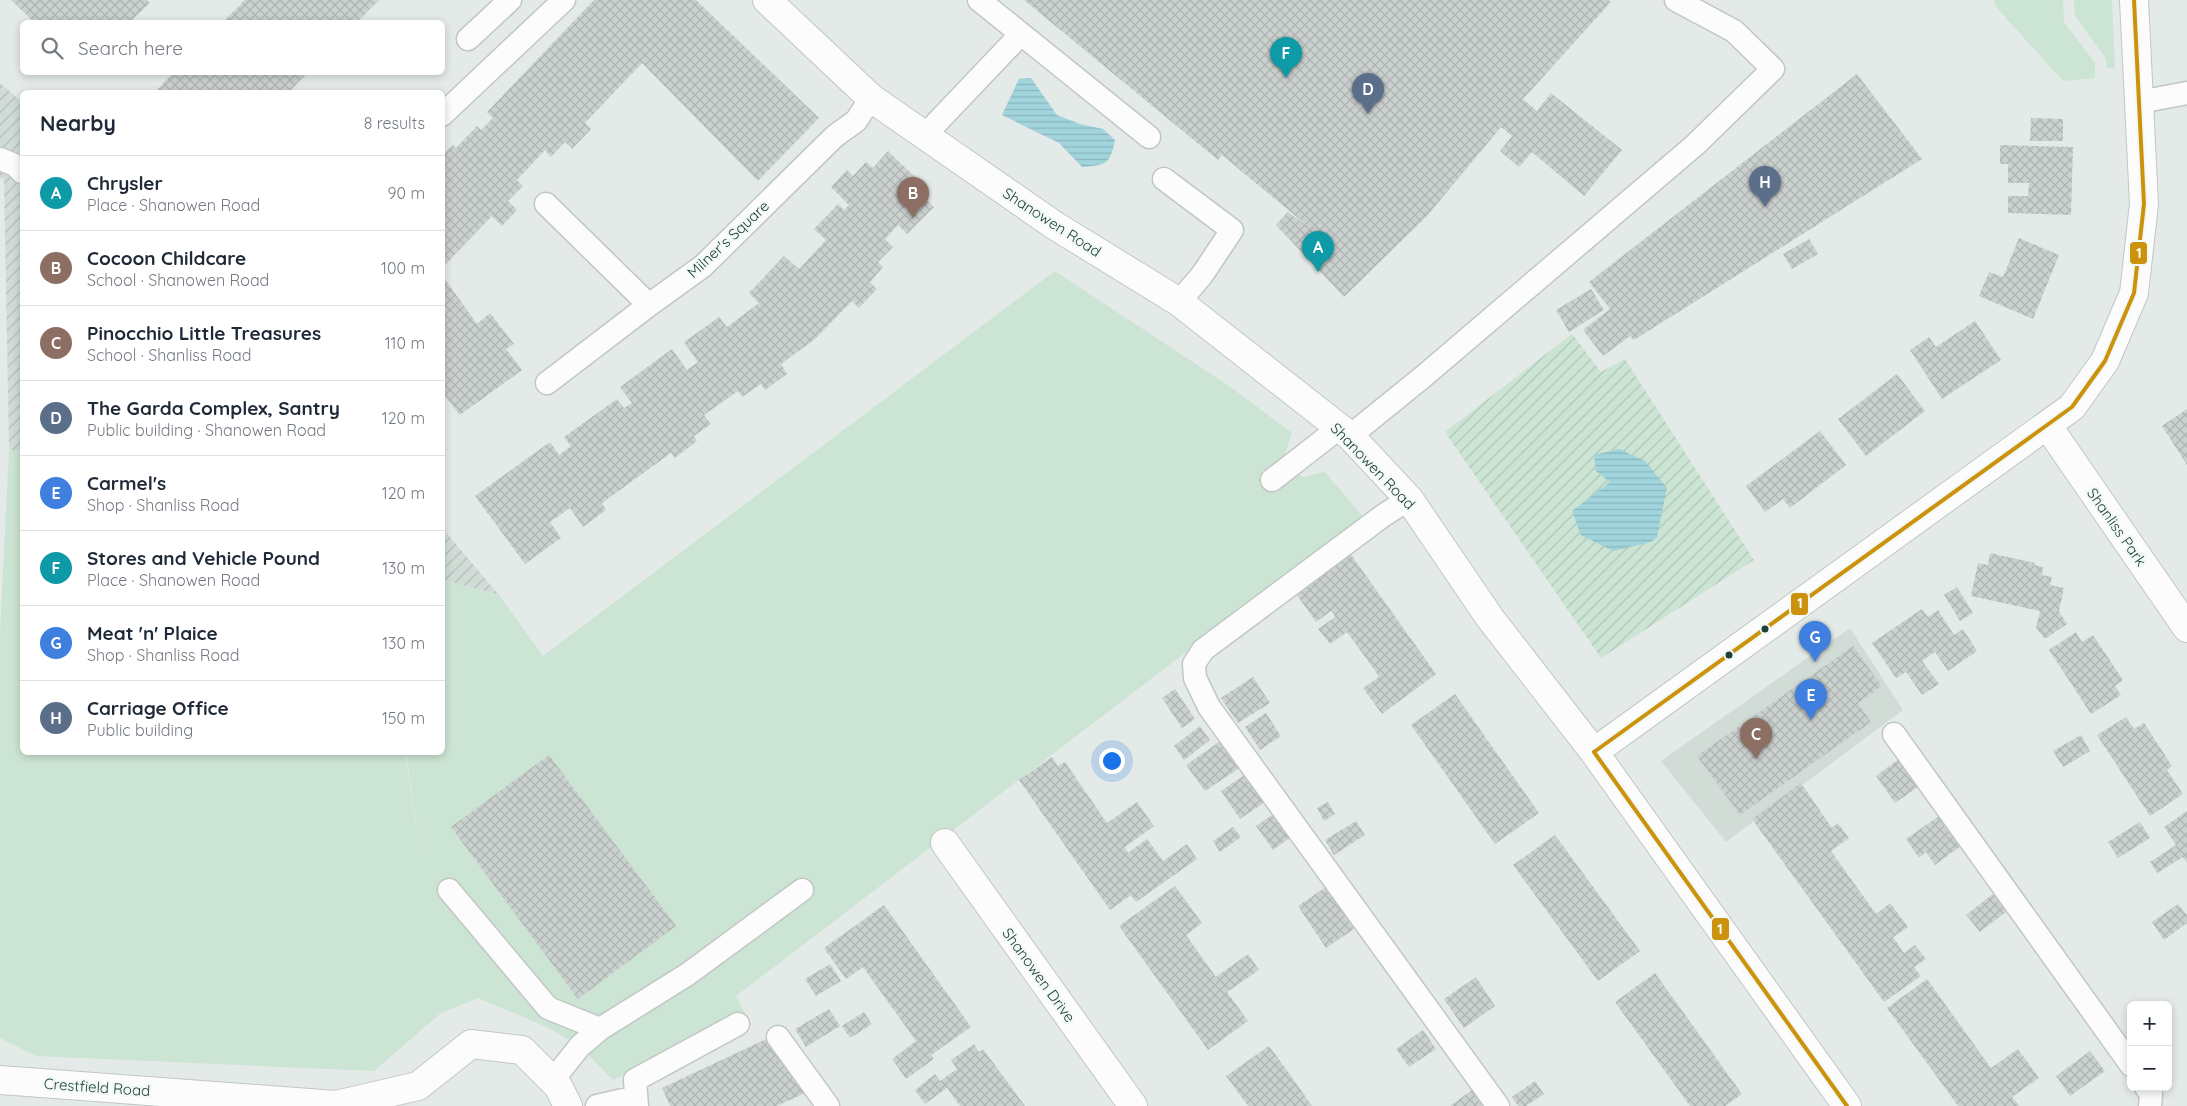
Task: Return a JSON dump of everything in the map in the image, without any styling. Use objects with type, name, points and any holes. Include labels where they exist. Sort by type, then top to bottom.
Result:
[{"type":"street","name":"Shanowen Road","points":[[768,0],[871,98],[1054,225],[1179,302],[1344,432],[1409,499],[1490,618],[1594,752],[1847,1106]]},
{"type":"street","points":[[1594,752],[2072,407],[2105,361],[2134,293],[2144,204],[2134,0]]},
{"type":"street","name":"Shanliss Park","points":[[2047,425],[2187,628]]},
{"type":"street","name":"Shanowen Drive","points":[[945,844],[1133,1106]]},
{"type":"street","name":"Crestfield Road","points":[[0,1080],[336,1105],[418,1086],[471,1044],[522,1050],[558,1086],[568,1106]]},
{"type":"lane","points":[[468,39],[510,0]]},
{"type":"lane","points":[[445,112],[564,0]]},
{"type":"lane","points":[[979,0],[1149,138]]},
{"type":"lane","points":[[1272,480],[1424,376],[1695,144],[1773,69],[1734,31],[1676,0]]},
{"type":"lane","points":[[925,135],[1021,34]]},
{"type":"lane","points":[[2139,102],[2187,93]]},
{"type":"lane","name":"Milner's Square","points":[[547,384],[703,266],[835,136],[856,122],[871,98]]},
{"type":"lane","points":[[0,160],[15,165],[20,170]]},
{"type":"lane","points":[[1164,179],[1232,230],[1202,275],[1179,302]]},
{"type":"lane","points":[[546,204],[649,305]]},
{"type":"lane","points":[[1409,499],[1384,515],[1203,650],[1194,664],[1195,678],[1209,707],[1498,1106]]},
{"type":"lane","points":[[1894,734],[2127,1059]]},
{"type":"lane","points":[[449,890],[548,1008],[600,1029]]},
{"type":"lane","points":[[552,1081],[580,1046],[600,1029],[688,974],[802,890]]},
{"type":"lane","points":[[597,1106],[637,1102],[635,1080],[738,1024]]},
{"type":"lane","points":[[778,1037],[828,1106]]},
{"type":"lane","points":[[2149,1091],[2151,1094],[2150,1106]]},
{"type":"shaded area","points":[[0,83],[20,100],[20,453],[9,449],[4,179],[0,178]]},
{"type":"shaded area","points":[[445,531],[499,595],[445,581]]},
{"type":"shaded area","points":[[1850,628],[1903,710],[1726,842],[1661,761]]},
{"type":"green space","points":[[1994,0],[2063,0],[2064,22],[2095,63],[2095,78],[2063,81],[1996,7]]},
{"type":"green space","points":[[2074,0],[2112,0],[2115,69],[2107,68],[2106,59],[2075,16]]},
{"type":"green space","points":[[1055,271],[1232,388],[1292,433],[1284,456],[1302,477],[1325,472],[1363,517],[736,996],[745,1013],[613,1080],[580,1046],[547,1027],[478,998],[441,1013],[374,1071],[36,1056],[0,1038],[0,634],[9,449],[20,453],[20,755],[405,755],[421,856],[406,755],[445,755],[445,581],[499,595],[543,656]]},
{"type":"green space","points":[[1572,334],[1601,372],[1625,359],[1754,560],[1601,658],[1445,432]]},
{"type":"water","points":[[1031,78],[1057,115],[1080,124],[1103,129],[1115,140],[1109,159],[1106,162],[1082,167],[1059,143],[1002,115],[1019,79]]},
{"type":"water","points":[[1619,449],[1645,461],[1667,488],[1657,537],[1651,542],[1613,551],[1581,535],[1572,511],[1610,482],[1596,471],[1594,455]]},
{"type":"building","points":[[11,0],[147,0],[150,3],[132,20],[32,20]]},
{"type":"building","points":[[245,0],[379,0],[359,20],[225,20]]},
{"type":"building","points":[[594,0],[696,0],[819,118],[758,181],[642,63],[585,123],[591,129],[572,149],[565,142],[551,157],[545,150],[517,180],[523,186],[508,201],[517,210],[502,226],[492,216],[445,265],[445,152],[453,145],[456,148],[477,126],[481,130],[493,118],[487,112]]},
{"type":"building","points":[[1024,0],[1608,0],[1611,2],[1523,99],[1537,111],[1551,93],[1622,150],[1584,196],[1532,152],[1519,167],[1500,151],[1512,136],[1501,127],[1427,216],[1344,297],[1276,225],[1288,212],[1310,228],[1222,155],[1218,160]]},
{"type":"building","points":[[1857,74],[1922,159],[1634,340],[1630,336],[1603,356],[1583,330],[1610,309],[1589,282]]},
{"type":"building","points":[[171,75],[305,75],[291,90],[157,90]]},
{"type":"building","points":[[2031,118],[2063,119],[2063,141],[2030,141]]},
{"type":"building","points":[[2000,145],[2073,147],[2071,215],[2008,213],[2008,196],[2028,196],[2029,183],[2008,183],[2008,164],[2000,164]]},
{"type":"building","points":[[888,151],[916,178],[910,184],[934,207],[907,234],[898,225],[885,239],[893,247],[878,262],[883,267],[870,282],[877,289],[859,308],[852,301],[815,339],[781,364],[787,374],[765,390],[761,384],[742,397],[738,391],[704,415],[711,424],[694,436],[697,441],[675,458],[671,453],[602,503],[606,510],[583,527],[570,508],[550,522],[561,538],[525,564],[475,496],[550,442],[559,455],[571,446],[564,437],[617,399],[624,408],[632,403],[620,387],[672,349],[687,370],[698,362],[684,342],[719,317],[727,327],[759,303],[749,293],[784,256],[799,269],[826,240],[814,229],[838,204],[844,210],[849,205],[831,187],[847,170],[853,176],[866,162],[873,168]]},
{"type":"building","points":[[2019,238],[2059,255],[2033,319],[1979,296],[1989,272],[2003,277]]},
{"type":"building","points":[[1809,239],[1818,254],[1792,269],[1783,254]]},
{"type":"building","points":[[445,279],[477,324],[490,313],[514,344],[506,349],[522,370],[460,415],[445,396]]},
{"type":"building","points":[[1591,289],[1604,310],[1569,332],[1556,310]]},
{"type":"building","points":[[1975,321],[2001,360],[1942,399],[1910,350],[1929,337],[1936,347]]},
{"type":"building","points":[[1897,374],[1925,411],[1866,456],[1838,419]]},
{"type":"building","points":[[2187,409],[2187,465],[2162,426]]},
{"type":"building","points":[[1820,431],[1846,465],[1790,508],[1783,499],[1765,512],[1746,486]]},
{"type":"building","points":[[1347,549],[1436,674],[1382,714],[1363,688],[1379,677],[1376,672],[1347,632],[1330,644],[1318,629],[1335,617],[1334,614],[1331,611],[1316,622],[1292,588]]},
{"type":"building","points":[[1990,553],[2035,563],[2034,565],[2043,567],[2042,575],[2052,577],[2050,585],[2064,588],[2059,611],[2067,624],[2045,639],[2036,628],[2040,611],[1971,596],[1978,563],[1988,565]]},
{"type":"building","points":[[1957,587],[1973,613],[1960,621],[1944,595]]},
{"type":"building","points":[[1922,609],[1928,617],[1938,610],[1954,635],[1963,629],[1977,651],[1948,671],[1935,652],[1922,661],[1939,684],[1922,695],[1906,672],[1896,678],[1872,643]]},
{"type":"building","points":[[2076,632],[2082,642],[2093,635],[2123,680],[2115,686],[2121,695],[2091,714],[2049,650]]},
{"type":"building","points":[[1853,646],[1882,686],[1858,703],[1871,722],[1740,815],[1697,756]]},
{"type":"building","points":[[1253,677],[1270,703],[1238,723],[1221,698]]},
{"type":"building","points":[[1175,689],[1195,719],[1182,728],[1162,698]]},
{"type":"building","points":[[1455,694],[1539,813],[1495,844],[1411,725]]},
{"type":"building","points":[[1266,713],[1281,736],[1260,750],[1245,727]]},
{"type":"building","points":[[2126,717],[2134,729],[2144,723],[2172,766],[2167,770],[2183,794],[2150,816],[2097,735]]},
{"type":"building","points":[[1200,726],[1210,740],[1184,760],[1174,746]]},
{"type":"building","points":[[2081,735],[2090,751],[2063,767],[2053,751]]},
{"type":"building","points":[[1222,740],[1241,767],[1205,791],[1186,765]]},
{"type":"building","points":[[549,755],[676,926],[578,999],[451,827]]},
{"type":"building","points":[[1052,757],[1058,766],[1065,762],[1107,823],[1137,802],[1154,826],[1125,847],[1128,853],[1147,839],[1163,861],[1187,844],[1197,859],[1136,902],[1131,895],[1110,910],[1019,780]]},
{"type":"building","points":[[1899,759],[1918,787],[1895,803],[1876,776]]},
{"type":"building","points":[[1246,774],[1265,802],[1240,819],[1221,791]]},
{"type":"building","points":[[1801,783],[1832,828],[1838,823],[1849,838],[1831,851],[1876,914],[1890,903],[1908,927],[1893,937],[1904,953],[1915,945],[1926,959],[1914,967],[1921,976],[1884,1002],[1752,819]]},
{"type":"building","points":[[1328,802],[1335,814],[1324,821],[1317,808]]},
{"type":"building","points":[[2187,811],[2187,863],[2183,857],[2157,873],[2150,862],[2176,845],[2164,827]]},
{"type":"building","points":[[1275,813],[1291,837],[1273,850],[1256,826]]},
{"type":"building","points":[[1939,816],[1961,846],[1935,865],[1926,852],[1919,858],[1906,839]]},
{"type":"building","points":[[1356,821],[1365,835],[1334,855],[1325,840]]},
{"type":"building","points":[[2140,822],[2150,838],[2118,858],[2108,842]]},
{"type":"building","points":[[1233,827],[1241,837],[1220,852],[1213,841]]},
{"type":"building","points":[[1555,835],[1640,951],[1598,981],[1513,865]]},
{"type":"building","points":[[1175,886],[1202,923],[1186,935],[1216,977],[1248,954],[1259,970],[1227,992],[1248,1021],[1208,1050],[1119,926]]},
{"type":"building","points":[[1326,887],[1354,929],[1326,948],[1298,906]]},
{"type":"building","points":[[1993,894],[2007,911],[1980,932],[1966,915]]},
{"type":"building","points":[[2178,904],[2187,915],[2187,923],[2164,940],[2152,922]]},
{"type":"building","points":[[884,905],[971,1027],[931,1055],[934,1059],[906,1079],[892,1059],[916,1041],[863,967],[846,979],[824,948]]},
{"type":"building","points":[[830,964],[841,981],[816,996],[805,979]]},
{"type":"building","points":[[1655,973],[1742,1094],[1725,1106],[1690,1106],[1615,1002]]},
{"type":"building","points":[[1476,977],[1495,1006],[1464,1028],[1444,999]]},
{"type":"building","points":[[1927,979],[1991,1068],[2018,1049],[2039,1078],[2012,1097],[2019,1106],[1958,1106],[1887,1008]]},
{"type":"building","points":[[829,1009],[840,1026],[806,1047],[795,1029]]},
{"type":"building","points":[[864,1012],[872,1024],[850,1038],[842,1026]]},
{"type":"building","points":[[1423,1030],[1436,1049],[1409,1067],[1396,1049]]},
{"type":"building","points":[[766,1039],[807,1092],[777,1106],[670,1106],[662,1088]]},
{"type":"building","points":[[974,1044],[979,1052],[983,1049],[1025,1106],[960,1106],[947,1088],[925,1104],[915,1090],[935,1074],[940,1081],[957,1069],[951,1060]]},
{"type":"building","points":[[1269,1046],[1312,1106],[1248,1106],[1226,1076]]},
{"type":"building","points":[[2090,1051],[2105,1071],[2070,1096],[2056,1076]]},
{"type":"building","points":[[1535,1081],[1544,1094],[1526,1106],[1518,1106],[1512,1097]]},
{"type":"building","points":[[1475,1088],[1487,1106],[1450,1106]]},
{"type":"transit line","name":"1","points":[[1594,752],[2072,407],[2105,361],[2134,293],[2144,204],[2134,0]]},
{"type":"transit line","name":"1","points":[[1594,752],[1847,1106]]},
{"type":"place","name":"Stores and Vehicle Pound","points":[[1286,78]]},
{"type":"place","name":"The Garda Complex, Santry","points":[[1368,114]]},
{"type":"place","name":"Carriage Office","points":[[1765,207]]},
{"type":"place","name":"Cocoon Childcare","points":[[913,218]]},
{"type":"place","name":"Chrysler","points":[[1318,272]]},
{"type":"place","name":"Meat 'n' Plaice","points":[[1815,662]]},
{"type":"place","name":"Carmel's","points":[[1811,720]]},
{"type":"place","name":"Pinocchio Little Treasures","points":[[1756,759]]}]
